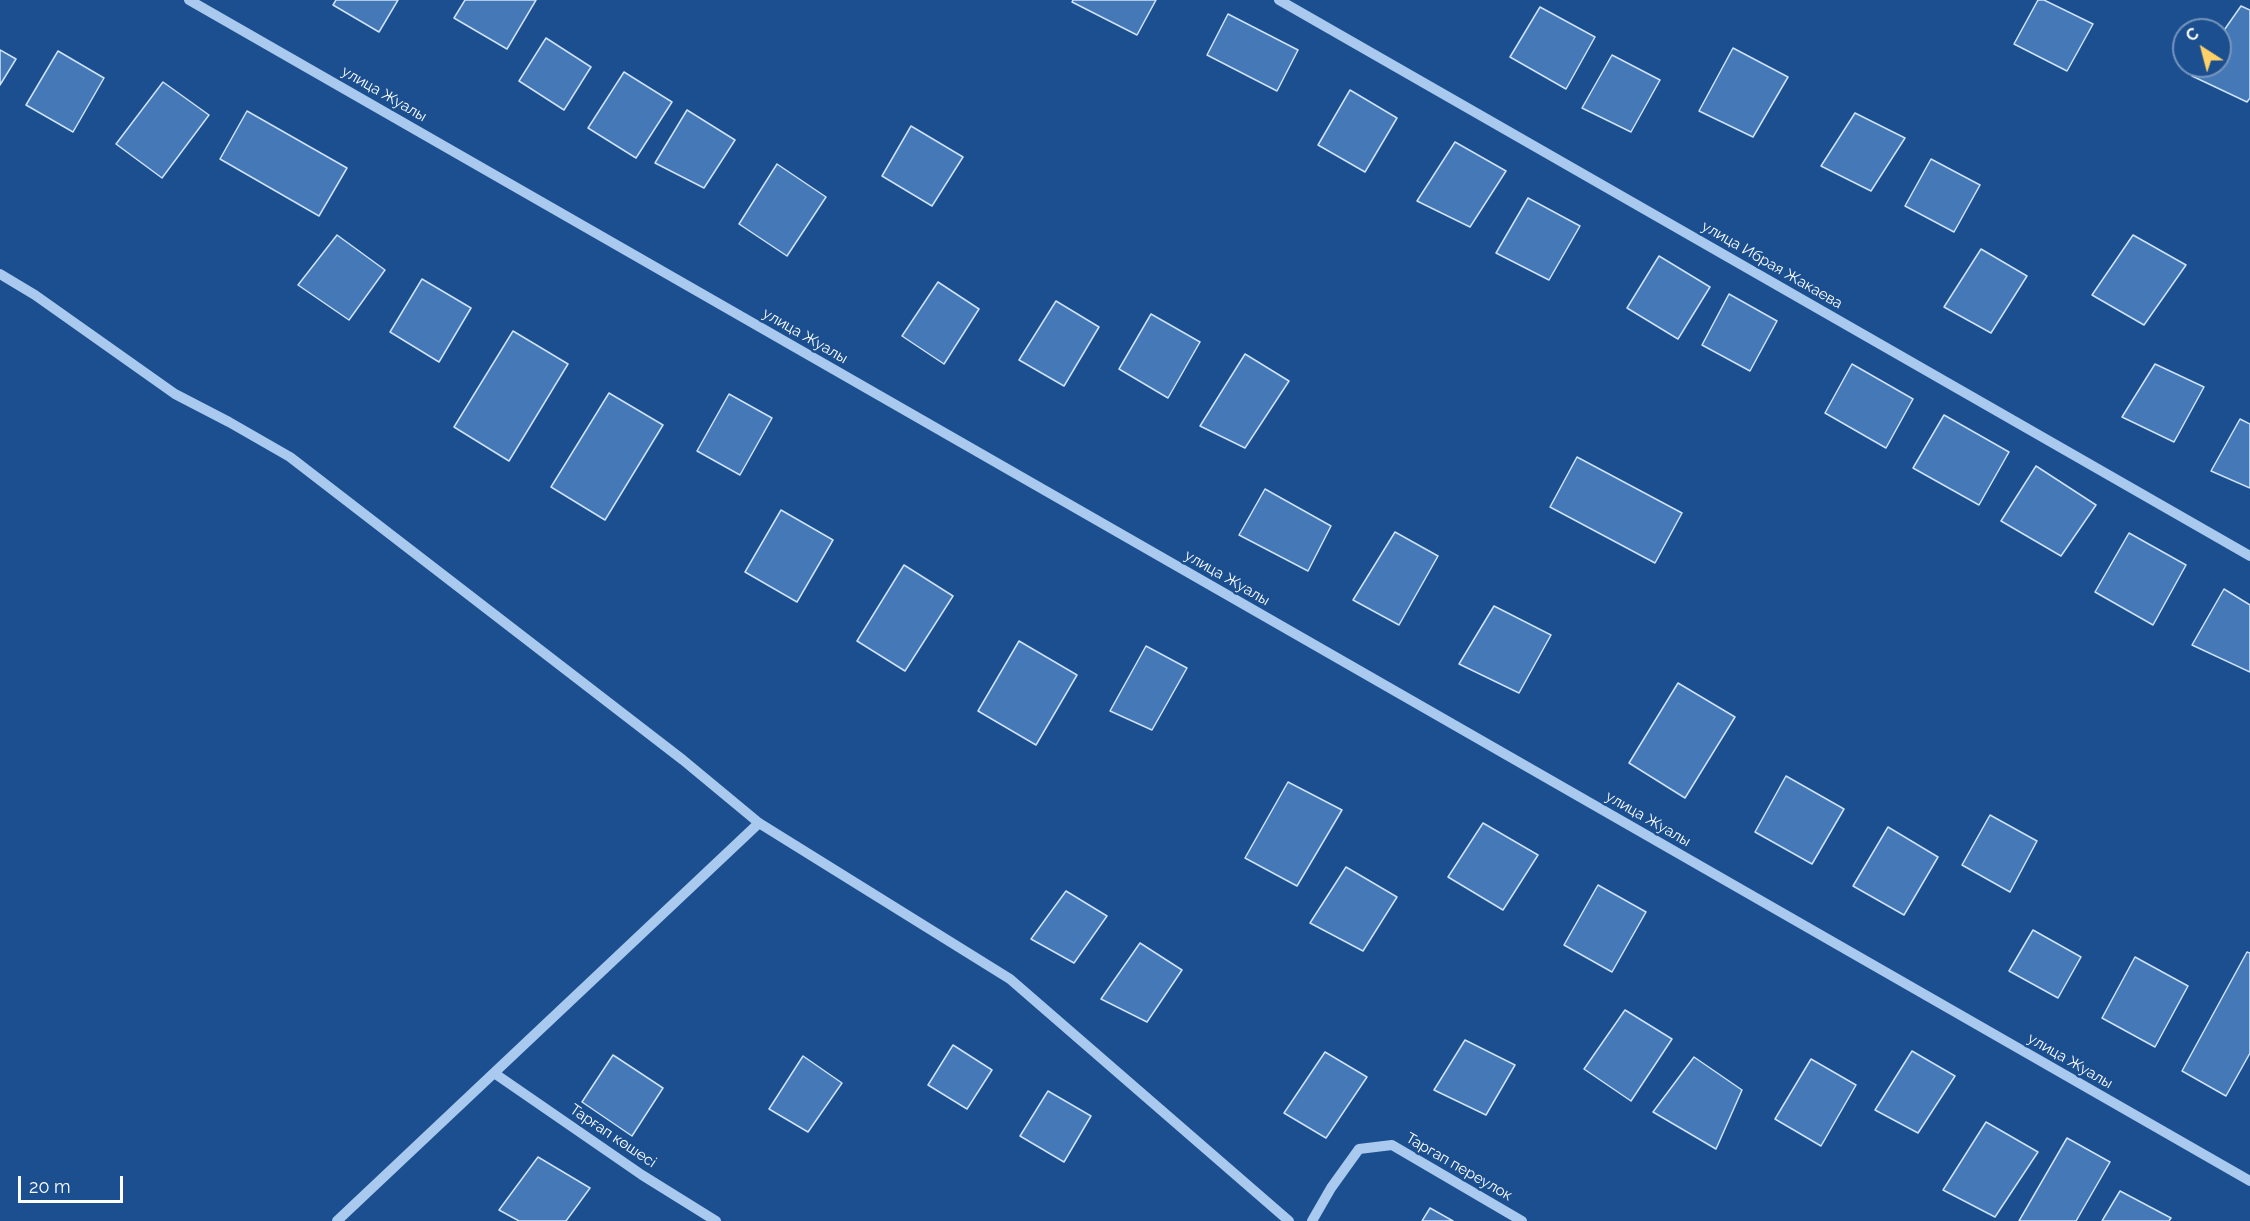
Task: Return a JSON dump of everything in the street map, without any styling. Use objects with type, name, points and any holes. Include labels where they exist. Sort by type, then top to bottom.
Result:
[{"type":"street","name":"улица Жуалы","points":[[189,0],[2250,1182]]},
{"type":"street","name":"улица Ибрая Жакаева","points":[[1279,0],[2250,556]]},
{"type":"street","points":[[0,274],[35,295],[175,394],[290,457],[674,752],[759,823],[1010,979],[1288,1221]]},
{"type":"street","points":[[337,1221],[759,823]]},
{"type":"street","name":"Тарғап көшесі","points":[[494,1073],[642,1175],[716,1221]]},
{"type":"street","name":"Таргап переулок","points":[[1312,1221],[1331,1188],[1359,1149],[1392,1144],[1522,1221]]},
{"type":"building","points":[[336,0],[398,0],[379,32],[333,5]]},
{"type":"building","points":[[465,0],[536,0],[507,49],[454,18]]},
{"type":"building","points":[[1073,0],[1156,0],[1137,35],[1072,2]]},
{"type":"building","points":[[2038,0],[2044,0],[2093,24],[2067,71],[2014,44]]},
{"type":"building","points":[[2241,6],[2250,10],[2250,98],[2247,102],[2196,78],[2232,78],[2232,19]]},
{"type":"building","points":[[1540,7],[1595,37],[1566,89],[1510,57]]},
{"type":"building","points":[[1228,14],[1298,50],[1277,91],[1207,55]]},
{"type":"building","points":[[546,38],[591,67],[564,110],[519,81]]},
{"type":"building","points":[[1733,48],[1788,77],[1753,137],[1699,111]]},
{"type":"building","points":[[0,50],[16,59],[0,85]]},
{"type":"building","points":[[58,51],[104,78],[73,132],[26,105]]},
{"type":"building","points":[[1612,55],[1660,80],[1631,132],[1582,108]]},
{"type":"building","points":[[624,72],[672,102],[636,158],[588,128]]},
{"type":"building","points":[[163,82],[209,115],[162,178],[116,144]]},
{"type":"building","points":[[1350,90],[1397,118],[1365,172],[1318,145]]},
{"type":"building","points":[[687,110],[735,140],[704,188],[655,163]]},
{"type":"building","points":[[247,111],[347,168],[319,216],[220,159]]},
{"type":"building","points":[[1855,113],[1905,138],[1871,191],[1821,166]]},
{"type":"building","points":[[911,126],[963,157],[932,206],[882,176]]},
{"type":"building","points":[[1455,142],[1506,171],[1470,227],[1417,201]]},
{"type":"building","points":[[1931,159],[1980,185],[1954,232],[1905,206]]},
{"type":"building","points":[[777,164],[826,197],[787,256],[739,224]]},
{"type":"building","points":[[1528,198],[1580,226],[1549,280],[1496,253]]},
{"type":"building","points":[[337,235],[385,270],[349,320],[298,285]]},
{"type":"building","points":[[2133,235],[2186,265],[2144,325],[2092,295]]},
{"type":"building","points":[[1981,249],[2027,276],[1991,333],[1944,307]]},
{"type":"building","points":[[1659,256],[1710,287],[1678,339],[1627,308]]},
{"type":"building","points":[[422,279],[471,308],[439,362],[390,332]]},
{"type":"building","points":[[938,282],[979,309],[944,364],[902,336]]},
{"type":"building","points":[[1729,294],[1777,321],[1750,371],[1702,345]]},
{"type":"building","points":[[1056,301],[1099,327],[1064,386],[1019,360]]},
{"type":"building","points":[[1151,314],[1200,342],[1168,398],[1119,369]]},
{"type":"building","points":[[513,331],[568,364],[509,461],[454,427]]},
{"type":"building","points":[[1245,354],[1289,381],[1245,448],[1200,426]]},
{"type":"building","points":[[1852,364],[1913,399],[1886,448],[1825,413]]},
{"type":"building","points":[[2155,364],[2204,387],[2174,442],[2122,417]]},
{"type":"building","points":[[609,393],[663,425],[605,520],[551,487]]},
{"type":"building","points":[[729,394],[772,418],[740,475],[697,451]]},
{"type":"building","points":[[1944,415],[2009,452],[1979,505],[1913,468]]},
{"type":"building","points":[[2240,419],[2250,424],[2250,488],[2211,471]]},
{"type":"building","points":[[1577,457],[1682,513],[1655,563],[1550,507]]},
{"type":"building","points":[[2036,466],[2096,505],[2061,556],[2001,521]]},
{"type":"building","points":[[1265,489],[1331,526],[1308,571],[1239,535]]},
{"type":"building","points":[[781,510],[833,540],[797,602],[745,572]]},
{"type":"building","points":[[1395,532],[1438,556],[1399,625],[1353,600]]},
{"type":"building","points":[[2129,533],[2186,565],[2153,625],[2095,592]]},
{"type":"building","points":[[904,565],[953,596],[905,671],[857,641]]},
{"type":"building","points":[[2224,589],[2250,605],[2250,672],[2192,645]]},
{"type":"building","points":[[1494,606],[1551,635],[1519,693],[1459,664]]},
{"type":"building","points":[[1019,641],[1077,675],[1036,745],[978,711]]},
{"type":"building","points":[[1146,646],[1187,668],[1152,730],[1110,711]]},
{"type":"building","points":[[1678,683],[1735,717],[1685,798],[1629,763]]},
{"type":"building","points":[[1786,776],[1844,809],[1812,864],[1755,832]]},
{"type":"building","points":[[1288,782],[1342,810],[1297,886],[1245,858]]},
{"type":"building","points":[[1990,815],[2037,841],[2010,892],[1962,865]]},
{"type":"building","points":[[1483,823],[1538,855],[1503,910],[1448,877]]},
{"type":"building","points":[[1888,827],[1938,857],[1904,915],[1853,886]]},
{"type":"building","points":[[1346,867],[1397,897],[1363,951],[1310,923]]},
{"type":"building","points":[[1598,885],[1646,912],[1612,972],[1564,945]]},
{"type":"building","points":[[1066,891],[1107,916],[1074,963],[1031,939]]},
{"type":"building","points":[[2033,930],[2081,957],[2058,998],[2009,971]]},
{"type":"building","points":[[1140,943],[1182,970],[1147,1022],[1101,999]]},
{"type":"building","points":[[2247,952],[2250,953],[2250,1053],[2226,1096],[2182,1071]]},
{"type":"building","points":[[2135,957],[2188,986],[2155,1047],[2102,1018]]},
{"type":"building","points":[[1625,1010],[1672,1039],[1631,1101],[1584,1069]]},
{"type":"building","points":[[1465,1040],[1515,1065],[1486,1115],[1434,1090]]},
{"type":"building","points":[[953,1045],[992,1070],[967,1109],[928,1085]]},
{"type":"building","points":[[1912,1051],[1955,1076],[1918,1133],[1875,1110]]},
{"type":"building","points":[[1325,1052],[1367,1077],[1326,1138],[1284,1113]]},
{"type":"building","points":[[613,1055],[663,1088],[632,1136],[582,1102]]},
{"type":"building","points":[[803,1056],[842,1083],[808,1132],[769,1109]]},
{"type":"building","points":[[1694,1057],[1742,1090],[1716,1149],[1653,1112]]},
{"type":"building","points":[[1811,1059],[1856,1085],[1821,1146],[1775,1119]]},
{"type":"building","points":[[1048,1091],[1091,1116],[1064,1162],[1020,1136]]},
{"type":"building","points":[[1986,1122],[2038,1152],[1995,1217],[1943,1190]]},
{"type":"building","points":[[2067,1138],[2110,1162],[2076,1221],[2019,1221]]},
{"type":"building","points":[[538,1157],[590,1188],[566,1221],[519,1221],[499,1210]]},
{"type":"building","points":[[2120,1191],[2171,1218],[2169,1221],[2102,1221]]},
{"type":"building","points":[[1430,1208],[1453,1221],[1422,1221]]}]
